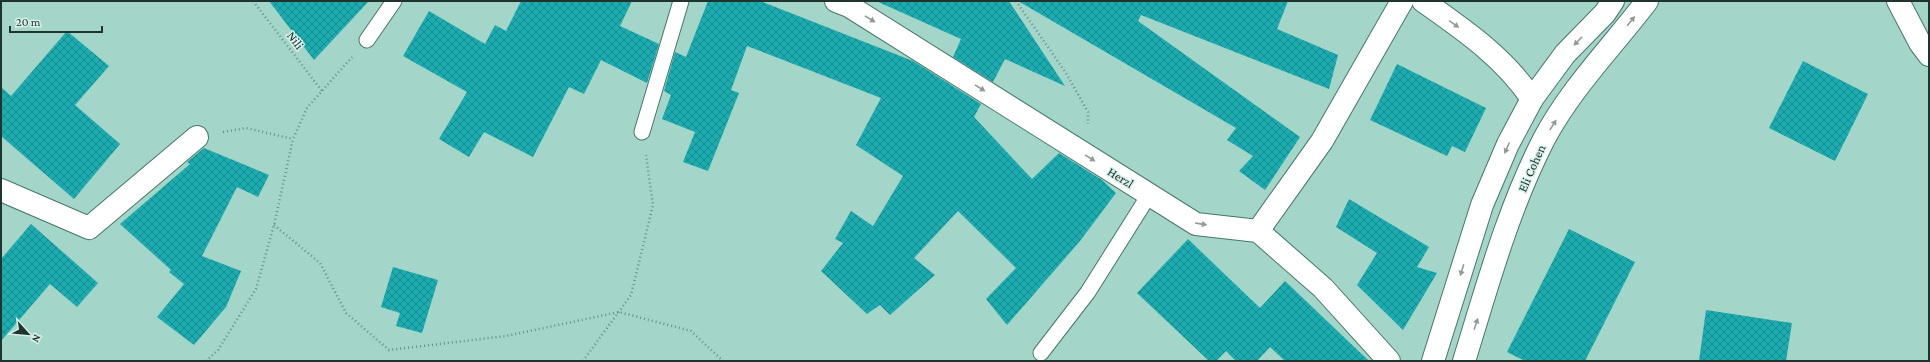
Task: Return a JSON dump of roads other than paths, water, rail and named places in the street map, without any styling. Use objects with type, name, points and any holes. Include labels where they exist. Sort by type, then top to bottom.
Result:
[{"type":"street","name":"Herzl","points":[[836,1],[849,6],[1196,224],[1258,231]]},
{"type":"street","points":[[1389,361],[1324,288],[1258,231],[1322,141],[1402,1]]},
{"type":"street","points":[[1423,1],[1480,41],[1519,81],[1532,99]]},
{"type":"street","points":[[1433,361],[1482,205],[1508,144],[1532,99],[1565,54],[1605,13],[1614,1]]},
{"type":"street","name":"Eli Cohen","points":[[1464,361],[1503,239],[1521,191],[1544,139],[1574,90],[1647,1]]},
{"type":"street","points":[[1898,1],[1920,44],[1929,55]]},
{"type":"street","points":[[1,190],[89,228],[197,137]]},
{"type":"lane","points":[[367,40],[394,1]]},
{"type":"lane","points":[[642,132],[681,1]]},
{"type":"lane","points":[[1041,353],[1088,292],[1149,195]]}]
